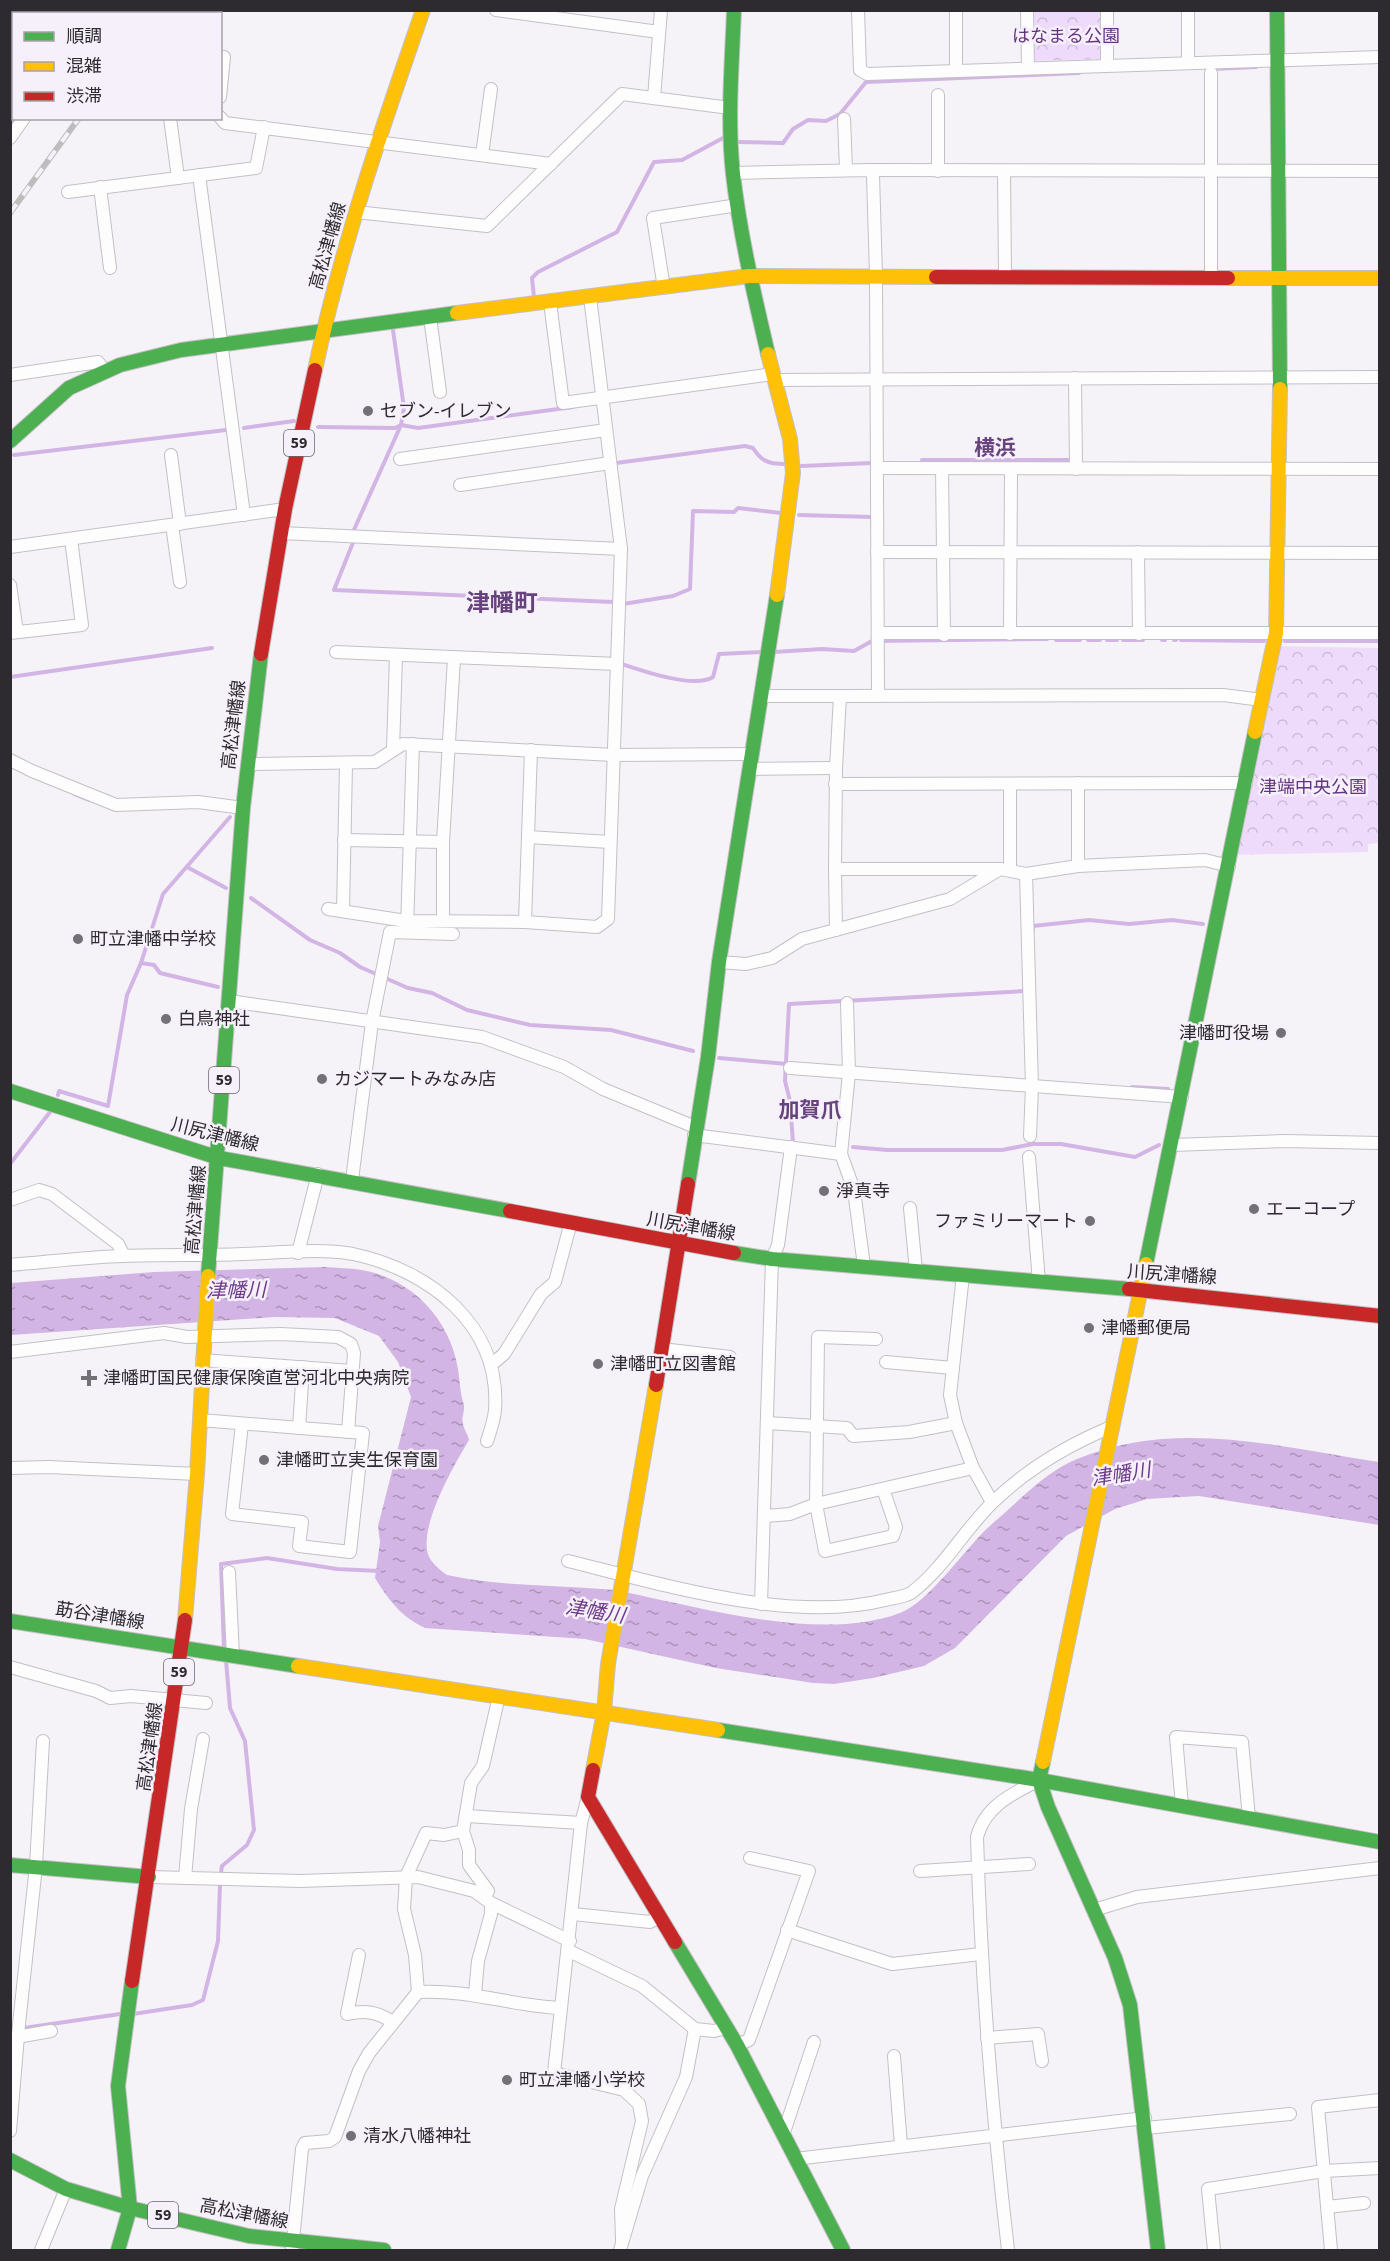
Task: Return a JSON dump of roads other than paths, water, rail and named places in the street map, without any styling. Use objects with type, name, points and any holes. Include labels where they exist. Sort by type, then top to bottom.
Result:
[{"type":"street","name":"高松津幡線","points":[[384,2250],[292,2246],[130,2208],[118,2086],[126,2014],[183,1648],[200,1420],[203,1334],[219,1158],[243,808],[261,654],[285,509],[323,330],[378,141],[423,10]]},
{"type":"street","points":[[496,10],[659,32]]},
{"type":"street","points":[[654,98],[661,10]]},
{"type":"street","points":[[621,2245],[621,2209],[640,2132],[642,2111],[634,2096],[624,2090],[554,2073],[573,1914],[581,1823],[604,1712],[608,1664],[680,1244],[695,1131],[708,1057],[719,962],[785,543],[793,473],[790,439],[749,276],[733,173],[730,108],[734,10]]},
{"type":"street","points":[[858,10],[860,70],[867,74],[1380,57]]},
{"type":"street","points":[[956,10],[956,71]]},
{"type":"street","points":[[1028,10],[1028,68]]},
{"type":"street","points":[[1107,10],[1107,65]]},
{"type":"street","points":[[1188,10],[1188,62]]},
{"type":"street","points":[[1158,2250],[1130,2005],[1115,1958],[1048,1807],[1039,1780],[1110,1431],[1182,1097],[1276,633],[1280,378],[1277,10]]},
{"type":"street","points":[[222,81],[225,57]]},
{"type":"street","points":[[1211,73],[1211,276]]},
{"type":"street","points":[[482,155],[491,89]]},
{"type":"street","points":[[356,212],[488,226],[622,93],[730,108]]},
{"type":"street","points":[[938,95],[938,171]]},
{"type":"street","points":[[222,119],[225,123],[551,164]]},
{"type":"street","points":[[844,119],[846,170]]},
{"type":"street","points":[[10,138],[23,120]]},
{"type":"street","points":[[170,120],[178,178]]},
{"type":"street","points":[[68,192],[256,168],[264,127]]},
{"type":"street","points":[[733,173],[846,170],[1380,171]]},
{"type":"street","points":[[870,170],[873,175],[876,275],[878,696]]},
{"type":"street","points":[[1004,171],[1005,276]]},
{"type":"street","points":[[199,175],[244,515]]},
{"type":"street","points":[[100,187],[110,268]]},
{"type":"street","points":[[664,288],[653,218],[738,205]]},
{"type":"street","points":[[10,441],[69,388],[105,371],[152,356],[301,336],[323,330],[749,276],[1380,278]]},
{"type":"street","points":[[351,1180],[372,1022],[390,932],[443,921],[525,922],[597,927],[608,919],[621,549],[590,297]]},
{"type":"street","points":[[550,302],[563,403],[773,377],[1380,377]]},
{"type":"street","points":[[430,317],[440,392]]},
{"type":"street","points":[[10,375],[98,362],[105,371]]},
{"type":"street","points":[[1075,378],[1076,469]]},
{"type":"street","points":[[400,459],[606,430]]},
{"type":"street","points":[[171,455],[180,582]]},
{"type":"street","points":[[460,485],[610,464]]},
{"type":"street","points":[[877,468],[1380,469]]},
{"type":"street","points":[[942,468],[944,635]]},
{"type":"street","points":[[1010,634],[1011,469]]},
{"type":"street","points":[[10,547],[285,509]]},
{"type":"street","points":[[281,533],[621,549]]},
{"type":"street","points":[[10,585],[14,632],[82,625],[71,539]]},
{"type":"street","points":[[877,552],[1380,553]]},
{"type":"street","points":[[1138,552],[1139,634]]},
{"type":"street","points":[[879,638],[1010,634],[1380,633]]},
{"type":"street","points":[[336,652],[617,664]]},
{"type":"street","points":[[393,750],[396,655]]},
{"type":"street","points":[[443,921],[443,842],[454,658]]},
{"type":"street","points":[[760,696],[1223,695],[1262,700]]},
{"type":"street","points":[[836,930],[835,784],[840,696]]},
{"type":"street","points":[[248,764],[375,762],[403,744],[614,754],[752,754]]},
{"type":"street","points":[[407,927],[413,744]]},
{"type":"street","points":[[525,922],[531,750]]},
{"type":"street","points":[[10,760],[116,805],[198,802],[243,808]]},
{"type":"street","points":[[343,911],[346,764]]},
{"type":"street","points":[[749,769],[836,768]]},
{"type":"street","points":[[1078,783],[1078,866]]},
{"type":"street","points":[[835,784],[1246,783]]},
{"type":"street","points":[[1005,869],[1010,784]]},
{"type":"street","points":[[528,837],[610,842]]},
{"type":"street","points":[[344,840],[443,842]]},
{"type":"street","points":[[835,868],[1005,869],[1026,874],[1078,866],[1205,860],[1229,866]]},
{"type":"street","points":[[719,962],[747,964],[772,958],[802,939],[950,899],[1005,869]]},
{"type":"street","points":[[1026,874],[1032,1087],[1030,1136]]},
{"type":"street","points":[[328,909],[407,927],[453,934]]},
{"type":"street","points":[[229,1001],[482,1037],[564,1067],[603,1089],[695,1131],[791,1148],[842,1154]]},
{"type":"street","points":[[847,1003],[849,1073],[842,1154],[854,1190],[864,1266]]},
{"type":"street","points":[[790,1068],[1182,1097]]},
{"type":"street","name":"川尻津幡線","points":[[10,1091],[219,1158],[351,1180],[680,1244],[772,1258],[1291,1304],[1380,1316]]},
{"type":"street","points":[[1172,1145],[1285,1142],[1380,1143]]},
{"type":"street","points":[[761,1604],[772,1258],[778,1245],[791,1148]]},
{"type":"street","points":[[1029,1157],[1039,1282]]},
{"type":"street","points":[[298,1253],[318,1174]]},
{"type":"street","points":[[10,1200],[39,1190],[52,1194],[118,1244],[124,1256]]},
{"type":"street","points":[[910,1208],[916,1271]]},
{"type":"street","points":[[492,1364],[504,1354],[541,1293],[555,1282],[571,1222]]},
{"type":"street","points":[[10,1265],[124,1256],[210,1259],[298,1253],[349,1253],[384,1262],[415,1275],[433,1286],[462,1311],[492,1364],[495,1411],[487,1441]]},
{"type":"street","points":[[963,1275],[950,1395],[956,1423],[973,1468],[992,1502]]},
{"type":"street","points":[[10,1352],[164,1333],[338,1337],[351,1344],[354,1353],[348,1432]]},
{"type":"street","points":[[876,1339],[818,1337],[816,1504],[825,1551],[893,1536],[896,1527],[883,1489]]},
{"type":"street","points":[[662,1349],[729,1357]]},
{"type":"street","points":[[202,1360],[352,1371]]},
{"type":"street","points":[[886,1362],[953,1368]]},
{"type":"street","points":[[299,1428],[303,1367]]},
{"type":"street","points":[[200,1420],[363,1433],[350,1552],[299,1546],[302,1522],[231,1514],[242,1424]]},
{"type":"street","points":[[768,1423],[847,1428],[853,1436],[909,1432],[956,1423]]},
{"type":"street","points":[[568,1561],[761,1604],[822,1608],[862,1606],[909,1594],[937,1568],[992,1502],[1026,1473],[1076,1442],[1110,1431]]},
{"type":"street","points":[[10,1468],[49,1467],[196,1474]]},
{"type":"street","points":[[765,1516],[790,1515],[816,1504],[973,1468]]},
{"type":"street","points":[[227,1655],[229,1572]]},
{"type":"street","name":"莇谷津幡線","points":[[10,1621],[1039,1780],[1380,1842]]},
{"type":"street","points":[[10,1667],[96,1691],[110,1698],[131,1696],[206,1703]]},
{"type":"street","points":[[475,1994],[478,1961],[491,1914],[488,1892],[470,1865],[469,1850],[463,1831],[471,1784],[483,1766],[499,1696]]},
{"type":"street","points":[[1182,1806],[1176,1737],[1242,1742],[1249,1818]]},
{"type":"street","points":[[185,1878],[191,1809],[203,1739]]},
{"type":"street","points":[[10,2131],[16,2033],[16,1990],[36,1866],[43,1741]]},
{"type":"street","points":[[1008,2250],[987,2038],[981,1954],[977,1837],[980,1824],[991,1810],[1012,1794],[1039,1780]]},
{"type":"street","points":[[588,1797],[737,2045],[843,2250]]},
{"type":"street","points":[[467,1816],[581,1823]]},
{"type":"street","points":[[292,2246],[302,2149],[305,2144],[329,2141],[335,2137],[359,2071],[369,2053],[418,1992],[416,1955],[404,1909],[406,1877],[426,1833],[444,1835],[463,1831]]},
{"type":"street","points":[[737,2045],[749,2040],[809,1871],[750,1858]]},
{"type":"street","points":[[10,1864],[149,1877],[310,1881],[418,1876],[474,1891],[642,1986],[694,2030],[714,2031],[726,2028]]},
{"type":"street","points":[[920,1871],[1029,1864]]},
{"type":"street","points":[[1094,1910],[1137,1897],[1380,1868]]},
{"type":"street","points":[[573,1914],[650,1922],[660,1917]]},
{"type":"street","points":[[787,1930],[892,1964],[981,1954]]},
{"type":"street","points":[[359,1955],[347,2014],[365,2011],[379,2014],[393,2022]]},
{"type":"street","points":[[418,1992],[475,1994],[534,2006],[561,2008]]},
{"type":"street","points":[[621,2245],[642,2176],[686,2077],[694,2030]]},
{"type":"street","points":[[16,2033],[51,2031]]},
{"type":"street","points":[[987,2038],[1038,2034],[1042,2061]]},
{"type":"street","points":[[783,2135],[814,2042]]},
{"type":"street","points":[[894,2056],[901,2146]]},
{"type":"street","points":[[1331,2250],[1318,2106],[1380,2100]]},
{"type":"street","points":[[795,2158],[995,2136],[1145,2123],[1290,2114]]},
{"type":"street","points":[[10,2160],[66,2189],[130,2208],[118,2250]]},
{"type":"street","points":[[1214,2250],[1208,2188],[1324,2171],[1380,2168]]},
{"type":"street","points":[[40,2250],[66,2189]]},
{"type":"street","points":[[1327,2207],[1364,2203]]},
{"type":"water","name":"津幡川","points":[[325,1267],[357,1269],[397,1282],[426,1304],[447,1334],[454,1351],[464,1405],[463,1421],[469,1440],[433,1512],[427,1542],[431,1560],[447,1575],[505,1583],[617,1591],[749,1618],[781,1622],[843,1624],[873,1621],[912,1607],[936,1585],[993,1523],[1054,1471],[1077,1459],[1114,1447],[1151,1440],[1189,1438],[1227,1440],[1379,1462],[1379,1525],[1199,1496],[1147,1499],[1115,1509],[1066,1536],[955,1648],[924,1666],[834,1684],[813,1683],[716,1668],[585,1639],[425,1628],[416,1624],[396,1607],[375,1578],[380,1542],[378,1526],[411,1397],[398,1362],[379,1336],[335,1318],[275,1317],[11,1335],[11,1283],[154,1272]]},
{"type":"waterway","points":[[1212,69],[1256,67]]},
{"type":"waterway","points":[[738,142],[783,143],[793,129],[808,120],[826,121],[840,114],[866,82],[1079,73]]},
{"type":"waterway","points":[[10,124],[13,120]]},
{"type":"waterway","points":[[534,297],[532,278],[538,272],[617,232],[654,162],[682,160],[723,138]]},
{"type":"waterway","points":[[353,532],[401,425],[404,408],[393,330]]},
{"type":"waterway","points":[[318,427],[395,428],[401,425],[418,428],[573,407]]},
{"type":"waterway","points":[[244,428],[294,421]]},
{"type":"waterway","points":[[14,455],[226,430]]},
{"type":"waterway","points":[[616,463],[745,446],[753,448],[766,461],[784,464]]},
{"type":"waterway","points":[[922,460],[1071,460]]},
{"type":"waterway","points":[[801,466],[872,463]]},
{"type":"waterway","points":[[623,604],[673,596],[690,589],[693,511],[734,512],[738,508],[781,513]]},
{"type":"waterway","points":[[799,515],[872,517],[872,521]]},
{"type":"waterway","points":[[354,540],[334,590],[613,602]]},
{"type":"waterway","points":[[774,652],[822,649],[854,651],[872,641],[1047,639]]},
{"type":"waterway","points":[[1056,640],[1080,640]]},
{"type":"waterway","points":[[1088,640],[1100,640]]},
{"type":"waterway","points":[[1107,640],[1117,640]]},
{"type":"waterway","points":[[1123,640],[1143,640]]},
{"type":"waterway","points":[[1181,640],[1264,641]]},
{"type":"waterway","points":[[1285,641],[1380,641]]},
{"type":"waterway","points":[[10,677],[212,648]]},
{"type":"waterway","points":[[622,664],[668,678],[694,681],[713,677],[719,654],[762,652]]},
{"type":"waterway","points":[[74,794],[89,800]]},
{"type":"waterway","points":[[141,963],[163,894],[230,817]]},
{"type":"waterway","points":[[187,867],[226,888]]},
{"type":"waterway","points":[[251,898],[310,940],[340,953],[360,967],[408,988],[432,993],[467,1010],[530,1025],[611,1030],[693,1051]]},
{"type":"waterway","points":[[1033,930],[1033,926],[1089,920],[1129,924],[1172,920],[1203,924]]},
{"type":"waterway","points":[[58,1095],[59,1091],[108,1106],[127,995],[141,963],[154,965],[160,973],[218,987]]},
{"type":"waterway","points":[[793,1143],[790,1101],[785,1081],[789,1004],[1025,991]]},
{"type":"waterway","points":[[719,1058],[787,1064]]},
{"type":"waterway","points":[[1132,1087],[1168,1089]]},
{"type":"waterway","points":[[10,1164],[50,1112]]},
{"type":"waterway","points":[[853,1147],[887,1150],[1002,1150],[1033,1144],[1061,1144],[1135,1157],[1159,1145]]},
{"type":"waterway","points":[[224,1649],[221,1564],[267,1558],[337,1569],[379,1571]]},
{"type":"waterway","points":[[221,1873],[222,1866],[247,1845],[254,1830],[245,1741],[230,1708],[226,1660]]},
{"type":"waterway","points":[[133,2014],[192,2005],[203,2000],[218,1941],[220,1885]]},
{"type":"waterway","points":[[10,2030],[120,2014]]},
{"type":"railway","points":[[10,213],[78,120]]},
{"type":"place","name":"セブン-イレブン","points":[[368,411]]},
{"type":"place","name":"町立津幡中学校","points":[[78,939]]},
{"type":"place","name":"白鳥神社","points":[[166,1019]]},
{"type":"place","name":"津幡町役場","points":[[1281,1033]]},
{"type":"place","name":"カジマートみなみ店","points":[[322,1079]]},
{"type":"place","name":"淨真寺","points":[[824,1191]]},
{"type":"place","name":"エーコープ","points":[[1254,1209]]},
{"type":"place","name":"ファミリーマート","points":[[1090,1221]]},
{"type":"place","name":"津幡郵便局","points":[[1089,1328]]},
{"type":"place","name":"津幡町立図書館","points":[[598,1364]]},
{"type":"place","name":"津幡町国民健康保険直営河北中央病院","points":[[89,1378]]},
{"type":"place","name":"津幡町立実生保育園","points":[[264,1460]]},
{"type":"place","name":"町立津幡小学校","points":[[507,2080]]},
{"type":"place","name":"清水八幡神社","points":[[351,2136]]},
{"type":"district","name":"横浜","points":[[995,448]]},
{"type":"district","name":"津幡町","points":[[502,603]]},
{"type":"district","name":"加賀爪","points":[[810,1110]]},
{"type":"park label","name":"はなまる公園","points":[[1066,36]]},
{"type":"park label","name":"津端中央公園","points":[[1313,787]]}]
